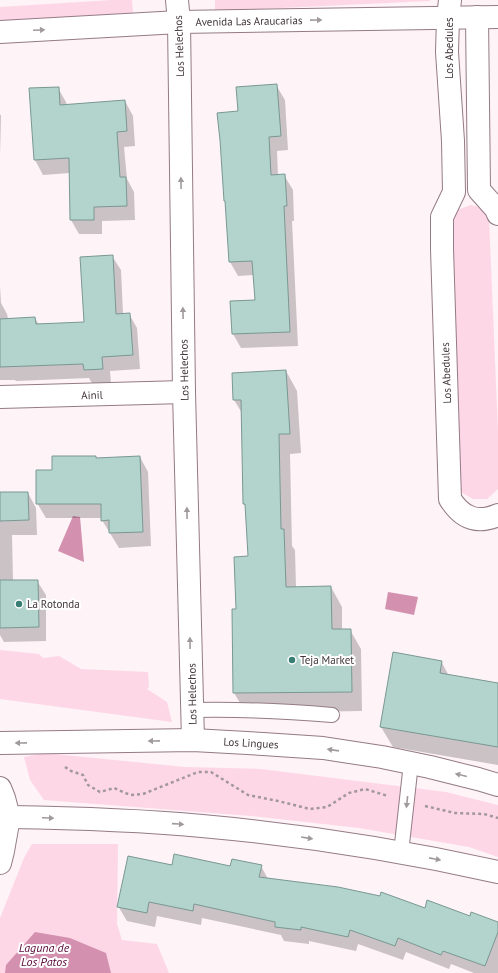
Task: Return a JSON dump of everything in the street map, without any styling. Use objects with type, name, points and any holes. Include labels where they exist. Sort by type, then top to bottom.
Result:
[{"type":"street","name":"Los Helechos","points":[[177,0],[179,22],[184,392],[193,740]]},
{"type":"street","name":"Avenida Las Araucarias","points":[[0,32],[449,9],[488,17]]},
{"type":"street","name":"Los Abedules","points":[[449,9],[447,52],[453,141],[454,192],[442,217],[442,237],[450,499],[462,514],[471,518],[481,520],[498,515]]},
{"type":"street","points":[[488,17],[479,190],[496,209],[498,214]]},
{"type":"street","points":[[454,192],[479,190]]},
{"type":"street","name":"Ainil","points":[[0,398],[184,392]]},
{"type":"street","name":"Los Lingues","points":[[0,743],[193,740],[323,748],[411,763],[498,785]]},
{"type":"street","points":[[0,788],[4,798],[5,817],[3,851],[0,863]]},
{"type":"street","points":[[5,817],[105,819],[201,826],[297,836],[463,864],[498,872]]},
{"type":"lane","points":[[192,710],[236,709],[332,714]]},
{"type":"lane","points":[[401,853],[411,763]]},
{"type":"path","points":[[43,742],[44,753],[71,771],[83,775],[88,785],[100,792],[114,788],[130,795],[143,794],[198,772],[210,772],[248,795],[310,809],[327,807],[350,793],[364,789],[407,803],[455,813],[484,814],[498,818]]},
{"type":"shaded area","points":[[132,0],[133,13],[0,22],[0,7]]},
{"type":"shaded area","points":[[215,0],[430,0],[430,1],[215,11]]},
{"type":"shaded area","points":[[471,205],[483,208],[489,218],[498,432],[498,489],[487,499],[473,499],[459,491],[448,217],[457,210]]},
{"type":"shaded area","points":[[0,650],[39,654],[43,658],[59,656],[81,669],[148,672],[149,687],[147,689],[167,702],[172,722],[0,699]]},
{"type":"shaded area","points":[[44,753],[185,767],[261,769],[446,792],[498,805],[498,857],[469,847],[359,828],[251,816],[44,800],[30,780],[24,757]]},
{"type":"shaded area","points":[[32,844],[118,844],[117,924],[122,940],[157,944],[169,973],[0,973],[0,918],[24,858]]},
{"type":"water","points":[[73,516],[80,517],[84,562],[58,551]]},
{"type":"water","points":[[388,592],[418,597],[414,615],[385,609]]},
{"type":"water","name":"Laguna de Los Patos","points":[[35,932],[70,938],[106,953],[111,973],[5,973],[6,965]]},
{"type":"building","points":[[277,84],[281,136],[269,137],[271,175],[285,174],[287,206],[284,206],[290,332],[232,334],[230,301],[255,300],[252,261],[229,262],[217,113],[238,111],[236,87]]},
{"type":"building","points":[[59,87],[60,105],[125,100],[127,131],[117,132],[120,177],[126,177],[127,206],[94,207],[94,220],[70,220],[69,158],[34,160],[29,88]]},
{"type":"building","points":[[113,255],[116,314],[130,313],[133,355],[102,357],[103,369],[84,370],[83,364],[0,367],[0,319],[35,317],[36,324],[84,322],[80,257]]},
{"type":"building","points":[[286,370],[290,434],[279,434],[281,529],[284,529],[286,587],[331,586],[332,629],[351,629],[352,692],[233,693],[232,609],[236,609],[234,557],[248,556],[245,504],[243,504],[241,400],[233,400],[232,373]]},
{"type":"building","points":[[52,456],[96,456],[96,458],[140,456],[143,532],[109,533],[109,520],[101,521],[101,504],[36,504],[36,470],[52,470]]},
{"type":"building","points":[[0,492],[28,492],[29,520],[0,521]]},
{"type":"building","name":"La Rotonda","points":[[0,580],[38,580],[39,627],[0,628]]},
{"type":"building","points":[[393,652],[442,661],[440,673],[498,683],[498,747],[380,727]]},
{"type":"building","points":[[174,854],[230,866],[232,859],[262,865],[259,877],[338,887],[380,896],[381,892],[425,908],[427,900],[470,916],[471,912],[498,922],[498,932],[485,966],[443,951],[441,955],[398,938],[395,946],[350,930],[348,937],[301,927],[301,930],[275,927],[275,922],[194,904],[193,911],[149,902],[147,913],[117,907],[128,856],[172,865]]},
{"type":"place","name":"La Rotonda","points":[[19,604]]},
{"type":"place","name":"Teja Market","points":[[292,660]]}]
